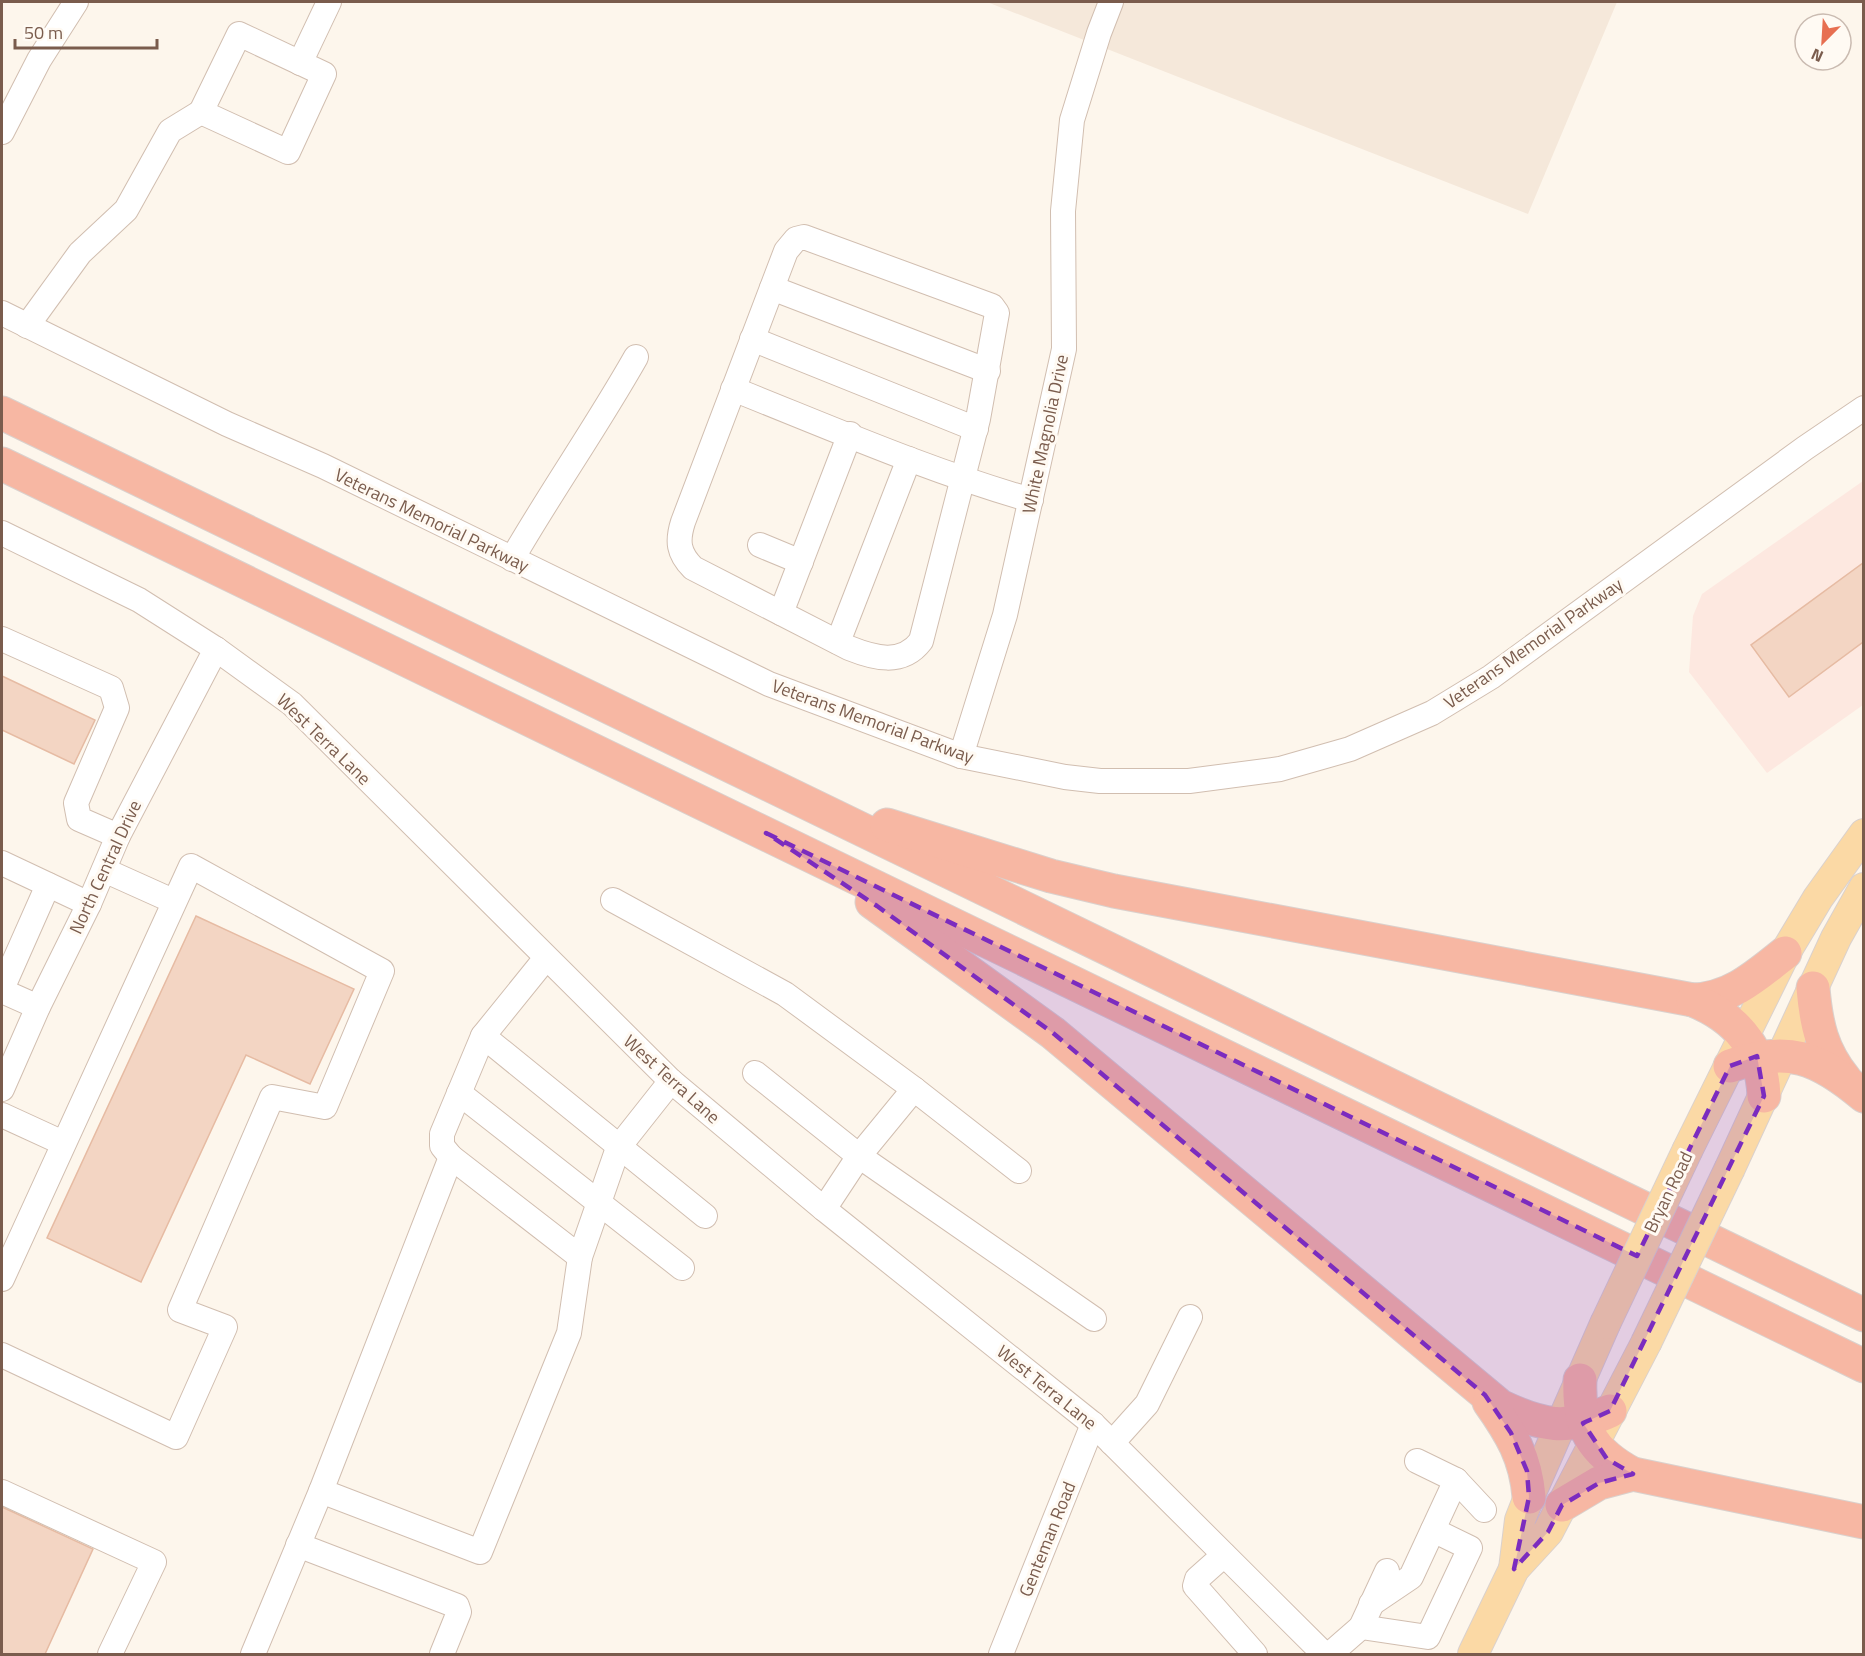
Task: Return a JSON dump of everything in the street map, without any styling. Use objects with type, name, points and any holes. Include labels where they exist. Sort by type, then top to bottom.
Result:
[{"type":"highway","points":[[2,413],[1863,1315]]},
{"type":"highway","points":[[2,464],[1863,1366]]},
{"type":"highway","points":[[805,802],[931,837],[1051,876],[1114,891],[1693,1000],[1713,999],[1735,991],[1785,953]]},
{"type":"highway","points":[[766,833],[877,906],[1053,1033],[1500,1406],[1529,1419],[1586,1426]]},
{"type":"highway","points":[[1813,988],[1816,1025],[1822,1045],[1833,1064],[1856,1089]]},
{"type":"highway","points":[[1693,1000],[1727,1018],[1753,1053],[1763,1073],[1764,1096]]},
{"type":"highway","points":[[1753,1053],[1824,1068],[1856,1089]]},
{"type":"highway","points":[[1580,1380],[1579,1403],[1586,1426],[1607,1459],[1633,1474],[1863,1522]]},
{"type":"highway","points":[[1485,1395],[1511,1433],[1521,1454],[1527,1471],[1529,1497]]},
{"type":"highway","points":[[1562,1505],[1599,1483],[1633,1474]]},
{"type":"main road","name":"Bryan Road","points":[[1753,1053],[1785,953],[1828,883],[1863,834]]},
{"type":"main road","name":"Bryan Road","points":[[1580,1380],[1688,1149],[1753,1053],[1813,988],[1863,888]]},
{"type":"main road","points":[[1514,1569],[1520,1520],[1529,1497],[1586,1426],[1646,1343],[1764,1096]]},
{"type":"main road","points":[[1473,1654],[1514,1569],[1548,1532],[1562,1505],[1586,1426]]},
{"type":"street","points":[[2,132],[39,60],[76,2]]},
{"type":"street","points":[[300,63],[328,2]]},
{"type":"street","name":"White Magnolia Drive","points":[[961,756],[1005,615],[1064,349],[1063,211],[1072,120],[1111,2]]},
{"type":"street","points":[[27,326],[80,253],[126,210],[170,131],[201,112],[239,34],[324,75],[288,152],[201,112]]},
{"type":"street","points":[[804,237],[992,306],[997,313],[988,371],[964,479],[921,641],[914,650],[896,658],[863,653],[693,568],[684,559],[678,538],[740,392],[752,339],[786,251],[796,239],[804,237]]},
{"type":"street","points":[[772,288],[988,371]]},
{"type":"street","name":"Veterans Memorial Parkway","points":[[2,313],[769,684],[961,756],[1088,780],[1142,783],[1189,781],[1280,769],[1380,738],[1432,713],[1491,676],[1863,408]]},
{"type":"street","points":[[752,339],[976,429]]},
{"type":"street","points":[[512,559],[556,483],[596,428],[636,357]]},
{"type":"street","points":[[740,392],[848,438],[1031,500]]},
{"type":"street","points":[[781,613],[848,438]]},
{"type":"street","points":[[838,642],[909,459]]},
{"type":"street","name":"West Terra Lane","points":[[2,533],[139,600],[216,649],[292,704],[671,1081],[824,1209],[1093,1424],[1324,1654]]},
{"type":"street","points":[[760,545],[801,562]]},
{"type":"street","points":[[2,639],[111,688],[117,708],[76,803],[80,819],[118,836]]},
{"type":"street","name":"North Central Drive","points":[[2,1089],[38,1007],[89,904],[118,836],[216,649]]},
{"type":"street","points":[[2,863],[89,904]]},
{"type":"street","points":[[2,1279],[173,901],[191,866],[382,971],[325,1107],[272,1097],[180,1310],[225,1326],[176,1437],[2,1355]]},
{"type":"street","points":[[104,870],[173,901]]},
{"type":"street","points":[[38,1007],[2,990],[48,885]]},
{"type":"street","points":[[613,900],[785,994],[914,1089],[1019,1171]]},
{"type":"street","points":[[546,958],[483,1036],[442,1134],[442,1146],[451,1157],[580,1257]]},
{"type":"street","points":[[483,1036],[618,1148],[705,1216]]},
{"type":"street","points":[[755,1073],[859,1156],[1094,1319]]},
{"type":"street","points":[[321,1491],[480,1552],[569,1334],[580,1257],[618,1148],[671,1081]]},
{"type":"street","points":[[824,1209],[859,1156],[914,1089]]},
{"type":"street","points":[[459,1093],[682,1268]]},
{"type":"street","points":[[2,1115],[63,1143]]},
{"type":"street","points":[[253,1654],[321,1491],[451,1157]]},
{"type":"street","points":[[1112,1443],[1147,1404],[1190,1317]]},
{"type":"street","name":"Genteman Road","points":[[1001,1654],[1093,1424]]},
{"type":"street","points":[[1417,1461],[1456,1480],[1484,1510]]},
{"type":"street","points":[[1371,1604],[1411,1577],[1456,1480]]},
{"type":"street","points":[[2,1492],[154,1562],[110,1654]]},
{"type":"street","points":[[1361,1627],[1428,1637],[1470,1548],[1433,1530]]},
{"type":"street","points":[[298,1545],[457,1606],[459,1612],[442,1654]]},
{"type":"street","points":[[1224,1555],[1197,1580],[1195,1586],[1255,1654]]},
{"type":"street","points":[[1330,1654],[1361,1627],[1386,1571]]},
{"type":"highlighted area","points":[[766,833],[1637,1256],[1730,1066],[1757,1056],[1764,1096],[1610,1411],[1583,1423],[1607,1459],[1633,1474],[1599,1483],[1562,1505],[1548,1532],[1514,1569],[1529,1497],[1527,1471],[1511,1433],[1485,1395],[1053,1033],[877,906]]},
{"type":"shaded area","points":[[987,2],[1617,2],[1528,214]]},
{"type":"shaded area","points":[[1863,481],[1863,705],[1767,773],[1689,672],[1693,616],[1702,594]]},
{"type":"building","points":[[1863,563],[1863,642],[1789,697],[1751,645]]},
{"type":"building","points":[[2,676],[95,720],[74,764],[2,730]]},
{"type":"building","points":[[196,916],[354,989],[310,1084],[246,1055],[141,1282],[47,1238]]},
{"type":"building","points":[[2,1507],[93,1549],[45,1654],[2,1654]]}]
